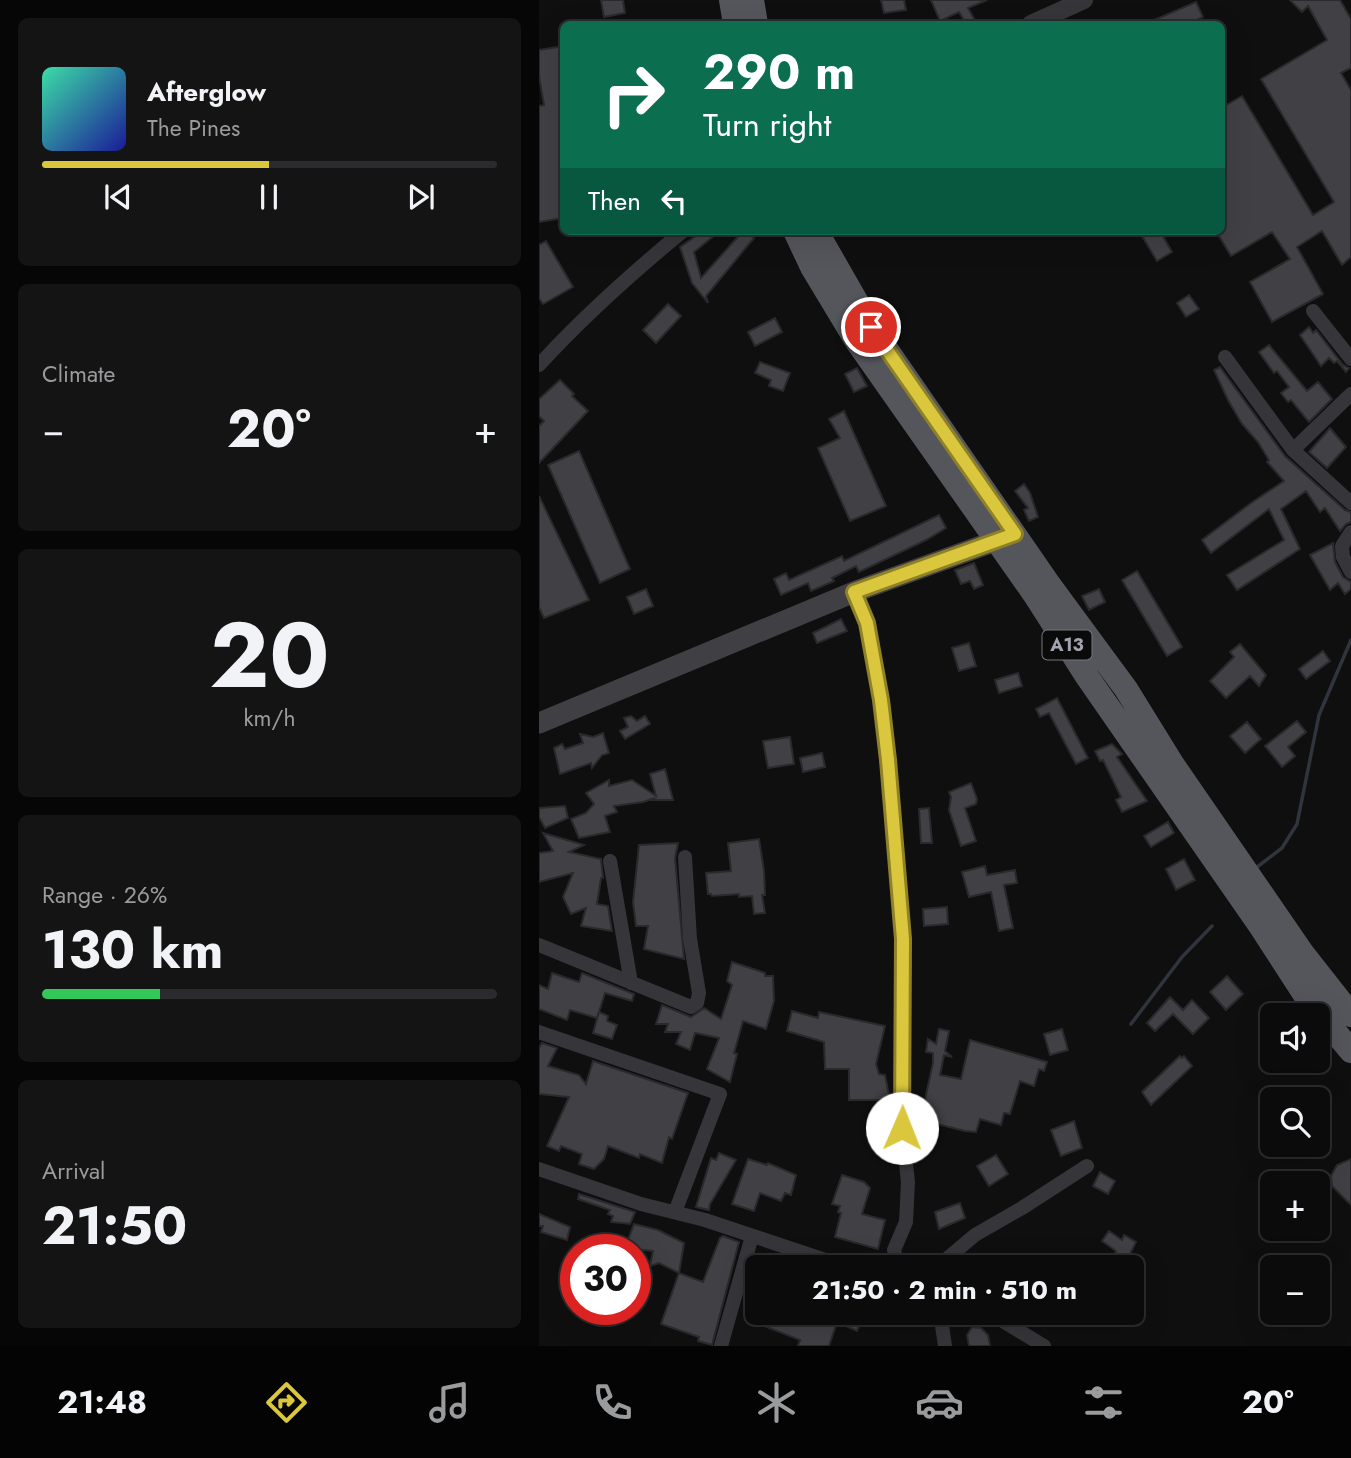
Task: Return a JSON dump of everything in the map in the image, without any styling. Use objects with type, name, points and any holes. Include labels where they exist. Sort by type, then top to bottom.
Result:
[{"type":"highway","points":[[731,0],[734,21]]},
{"type":"highway","points":[[752,0],[756,21]]},
{"type":"highway","name":"A13","points":[[797,235],[812,267],[856,340],[1006,538],[1126,690],[1173,765],[1303,954],[1351,1015]]},
{"type":"highway","name":"A13","points":[[818,235],[871,327],[1006,538],[1095,688],[1261,927],[1307,998],[1351,1051]]},
{"type":"main road","points":[[539,723],[854,592],[1006,538]]},
{"type":"street","points":[[1038,21],[1084,0]]},
{"type":"street","points":[[539,365],[562,339],[678,235]]},
{"type":"street","points":[[1313,311],[1351,359]]},
{"type":"street","points":[[1225,357],[1293,450],[1351,503]]},
{"type":"street","points":[[1293,450],[1351,394]]},
{"type":"street","points":[[1351,532],[1342,546],[1343,557],[1351,572]]},
{"type":"street","points":[[854,592],[867,623],[881,700],[903,939],[902,1128],[908,1182],[906,1222],[894,1250],[895,1255]]},
{"type":"street","points":[[539,945],[691,1007],[697,1003],[699,993],[690,939],[685,857]]},
{"type":"street","points":[[610,861],[631,983]]},
{"type":"street","points":[[539,1032],[720,1094],[675,1212]]},
{"type":"street","points":[[951,1255],[975,1235],[1023,1209],[1087,1166]]},
{"type":"street","points":[[539,1169],[641,1204],[675,1212],[810,1255]]},
{"type":"street","points":[[721,1346],[753,1236]]},
{"type":"street","points":[[942,1325],[946,1346]]},
{"type":"street","points":[[1009,1325],[1044,1346]]},
{"type":"building","points":[[601,0],[623,0],[625,13],[604,17]]},
{"type":"building","points":[[881,0],[904,0],[906,10],[884,13]]},
{"type":"building","points":[[931,0],[987,0],[968,8],[975,21],[964,21],[959,12],[940,21]]},
{"type":"building","points":[[1290,0],[1340,0],[1351,19],[1351,68],[1341,73],[1351,90],[1351,257],[1342,265],[1322,231],[1297,247],[1323,294],[1272,322],[1250,282],[1290,259],[1272,232],[1231,256],[1218,235],[1225,235],[1225,106],[1242,96],[1313,215],[1334,202],[1261,79],[1327,40],[1308,6],[1302,12]]},
{"type":"building","points":[[1196,2],[1203,17],[1194,21],[1152,21]]},
{"type":"building","points":[[560,46],[560,218],[539,222],[539,106],[544,105],[539,76],[539,50]]},
{"type":"building","points":[[697,235],[715,235],[694,252],[701,278],[739,235],[751,235],[754,238],[706,296],[708,303],[692,283],[680,247]]},
{"type":"building","points":[[1141,235],[1162,235],[1172,252],[1157,261]]},
{"type":"building","points":[[546,241],[573,287],[543,304],[539,298],[539,245]]},
{"type":"building","points":[[1189,295],[1199,309],[1186,317],[1177,303]]},
{"type":"building","points":[[668,304],[681,316],[656,343],[643,330]]},
{"type":"building","points":[[775,318],[782,332],[755,346],[748,332]]},
{"type":"building","points":[[1309,327],[1313,333],[1316,330],[1343,365],[1349,368],[1346,372],[1337,361],[1334,363],[1329,358],[1321,366],[1300,335]]},
{"type":"building","points":[[1269,345],[1307,391],[1318,382],[1332,399],[1309,422],[1291,400],[1288,402],[1281,393],[1289,387],[1277,371],[1274,373],[1259,352]]},
{"type":"building","points":[[760,362],[790,373],[783,391],[769,386],[771,380],[755,373]]},
{"type":"building","points":[[1220,367],[1285,456],[1345,510],[1351,512],[1351,522],[1340,531],[1325,508],[1320,512],[1306,491],[1281,509],[1300,549],[1237,590],[1227,575],[1284,540],[1269,509],[1211,553],[1202,540],[1284,481],[1267,462],[1269,460],[1258,442],[1242,424],[1228,400],[1214,370]]},
{"type":"building","points":[[857,368],[867,386],[854,392],[845,374]]},
{"type":"building","points":[[560,380],[588,411],[539,463],[539,426],[544,421],[539,416],[539,399]]},
{"type":"building","points":[[844,411],[886,506],[850,521],[818,448],[840,438],[829,419]]},
{"type":"building","points":[[1330,428],[1346,447],[1327,468],[1309,452]]},
{"type":"building","points":[[579,451],[630,569],[600,583],[548,465]]},
{"type":"building","points":[[1024,484],[1038,517],[1029,521],[1024,510],[1028,508],[1015,491]]},
{"type":"building","points":[[539,496],[589,600],[544,618],[539,607]]},
{"type":"building","points":[[939,515],[946,528],[926,540],[859,572],[856,566],[832,578],[834,581],[811,591],[808,583],[781,595],[774,579],[786,573],[789,580],[842,556],[844,561]]},
{"type":"building","points":[[1333,543],[1335,562],[1343,577],[1351,582],[1351,589],[1345,594],[1338,583],[1330,590],[1310,555]]},
{"type":"building","points":[[974,563],[983,585],[974,589],[970,581],[961,584],[955,570]]},
{"type":"building","points":[[1137,571],[1182,647],[1167,656],[1122,580]]},
{"type":"building","points":[[646,589],[653,606],[634,614],[627,597]]},
{"type":"building","points":[[1099,589],[1105,602],[1089,610],[1082,596]]},
{"type":"building","points":[[841,619],[847,631],[817,643],[813,633]]},
{"type":"building","points":[[969,643],[976,666],[959,671],[952,648]]},
{"type":"building","points":[[1240,644],[1266,675],[1259,686],[1250,676],[1226,698],[1210,681],[1234,657],[1230,652]]},
{"type":"building","points":[[1323,651],[1330,661],[1306,679],[1299,669]]},
{"type":"building","points":[[1018,673],[1022,686],[999,693],[995,680]]},
{"type":"building","points":[[1057,698],[1088,758],[1076,764],[1049,713],[1040,717],[1036,709]]},
{"type":"building","points":[[631,716],[637,721],[645,716],[650,724],[625,739],[620,731],[628,727],[624,718]]},
{"type":"building","points":[[1297,721],[1306,732],[1288,747],[1295,756],[1282,767],[1265,746]]},
{"type":"building","points":[[1247,722],[1261,739],[1245,753],[1230,736]]},
{"type":"building","points":[[603,733],[609,753],[602,755],[592,768],[591,763],[560,774],[554,748],[562,744],[565,749],[583,743],[580,734],[593,737]]},
{"type":"building","points":[[790,737],[794,764],[768,768],[763,741]]},
{"type":"building","points":[[1112,744],[1122,754],[1117,757],[1147,801],[1122,812],[1116,800],[1121,797],[1103,760],[1100,761],[1095,751]]},
{"type":"building","points":[[822,753],[825,767],[803,772],[800,758]]},
{"type":"building","points":[[665,769],[673,800],[653,800],[655,798],[614,806],[617,812],[605,816],[610,832],[579,838],[571,819],[586,813],[594,804],[586,793],[609,780],[609,786],[632,780],[656,796],[650,774]]},
{"type":"building","points":[[971,783],[977,799],[976,804],[965,808],[976,841],[961,846],[949,810],[949,792]]},
{"type":"building","points":[[565,806],[568,818],[545,828],[539,817],[539,808]]},
{"type":"building","points":[[929,808],[932,843],[921,843],[919,809]]},
{"type":"building","points":[[1168,822],[1174,833],[1151,847],[1144,836]]},
{"type":"building","points":[[543,833],[584,845],[569,852],[601,859],[603,878],[597,904],[608,906],[612,931],[581,926],[586,908],[571,914],[563,897],[573,873],[539,882],[539,853],[553,851]]},
{"type":"building","points":[[759,839],[764,871],[765,895],[762,895],[765,913],[754,914],[752,896],[708,894],[706,873],[731,871],[728,843]]},
{"type":"building","points":[[678,843],[675,858],[684,959],[644,949],[648,926],[636,926],[633,902],[639,845]]},
{"type":"building","points":[[1184,859],[1195,880],[1176,890],[1166,869]]},
{"type":"building","points":[[985,866],[987,875],[1015,870],[1017,883],[1004,885],[1013,928],[999,931],[991,892],[969,897],[962,872]]},
{"type":"building","points":[[947,907],[948,924],[924,926],[923,909]]},
{"type":"building","points":[[732,962],[765,973],[765,976],[773,976],[774,1001],[766,1029],[743,1021],[734,1053],[737,1054],[730,1082],[707,1069],[719,1038],[695,1033],[690,1050],[676,1044],[681,1032],[665,1032],[668,1024],[656,1024],[662,1005],[691,1017],[704,1008],[721,1019],[732,985],[727,981]]},
{"type":"building","points":[[552,973],[579,982],[582,973],[634,994],[632,1001],[605,993],[597,1018],[570,1010],[567,1020],[539,1009],[539,985],[548,989]]},
{"type":"building","points":[[1227,976],[1243,994],[1226,1010],[1210,992]]},
{"type":"building","points":[[1170,997],[1183,1010],[1192,1000],[1209,1018],[1193,1034],[1173,1014],[1155,1031],[1147,1023]]},
{"type":"building","points":[[792,1011],[818,1018],[819,1012],[885,1026],[876,1064],[879,1074],[885,1075],[890,1100],[849,1100],[849,1069],[825,1069],[824,1042],[787,1031]]},
{"type":"building","points":[[599,1012],[608,1016],[607,1021],[617,1025],[612,1039],[593,1033]]},
{"type":"building","points":[[939,1029],[949,1031],[945,1051],[952,1057],[944,1055],[940,1075],[961,1079],[970,1040],[1047,1062],[1044,1071],[1039,1069],[1034,1086],[1020,1081],[1010,1114],[1004,1113],[1001,1125],[980,1119],[976,1132],[965,1131],[929,1122],[930,1115],[922,1113],[933,1063],[933,1053],[926,1052],[928,1039],[936,1044]]},
{"type":"building","points":[[1062,1029],[1068,1050],[1050,1055],[1044,1034]]},
{"type":"building","points":[[542,1043],[557,1048],[548,1066],[579,1075],[586,1084],[593,1061],[688,1093],[672,1139],[669,1137],[662,1163],[640,1154],[639,1158],[608,1146],[604,1159],[594,1169],[579,1164],[582,1154],[561,1146],[559,1151],[547,1146],[569,1097],[539,1094],[539,1048]]},
{"type":"building","points":[[1180,1056],[1184,1056],[1192,1066],[1151,1105],[1142,1092]]},
{"type":"building","points":[[1074,1121],[1082,1148],[1061,1156],[1051,1130]]},
{"type":"building","points":[[719,1153],[736,1160],[709,1210],[696,1207],[711,1158],[716,1160]]},
{"type":"building","points":[[996,1155],[1008,1174],[989,1186],[977,1166]]},
{"type":"building","points":[[748,1159],[767,1165],[768,1163],[796,1175],[791,1195],[785,1193],[781,1201],[760,1193],[754,1211],[732,1204]]},
{"type":"building","points":[[1351,1159],[1351,1205],[1332,1186],[1331,1176],[1337,1165]]},
{"type":"building","points":[[1100,1172],[1115,1181],[1108,1194],[1093,1186]]},
{"type":"building","points":[[842,1175],[864,1182],[870,1188],[862,1214],[885,1220],[878,1249],[835,1237],[841,1213],[838,1212],[840,1206],[832,1204]]},
{"type":"building","points":[[579,1194],[635,1212],[630,1224],[611,1222],[613,1216],[608,1214],[610,1210],[578,1199]]},
{"type":"building","points":[[960,1203],[965,1218],[939,1229],[935,1212]]},
{"type":"building","points":[[539,1214],[570,1227],[568,1234],[560,1234],[560,1238],[541,1232],[543,1226],[539,1226]]},
{"type":"building","points":[[634,1224],[658,1230],[684,1243],[679,1273],[659,1263],[651,1266],[651,1234],[630,1234]]},
{"type":"building","points":[[1109,1231],[1122,1240],[1124,1235],[1136,1242],[1130,1255],[1114,1255],[1116,1251],[1102,1241]]},
{"type":"building","points":[[723,1236],[739,1242],[712,1345],[698,1341],[699,1337],[661,1324],[679,1273],[703,1282]]},
{"type":"building","points":[[762,1325],[836,1325],[829,1346],[798,1346],[800,1340]]},
{"type":"building","points":[[844,1325],[860,1325],[857,1331]]},
{"type":"building","points":[[972,1327],[981,1328],[988,1335],[990,1346],[969,1346],[967,1335]]},
{"type":"waterway","points":[[1257,867],[1282,848],[1297,824],[1319,715],[1351,640]]},
{"type":"waterway","points":[[1131,1024],[1182,957],[1212,926]]},
{"type":"route","points":[[871,327],[1015,534],[854,592],[867,623],[881,700],[888,760],[903,939],[902,1128]]}]
